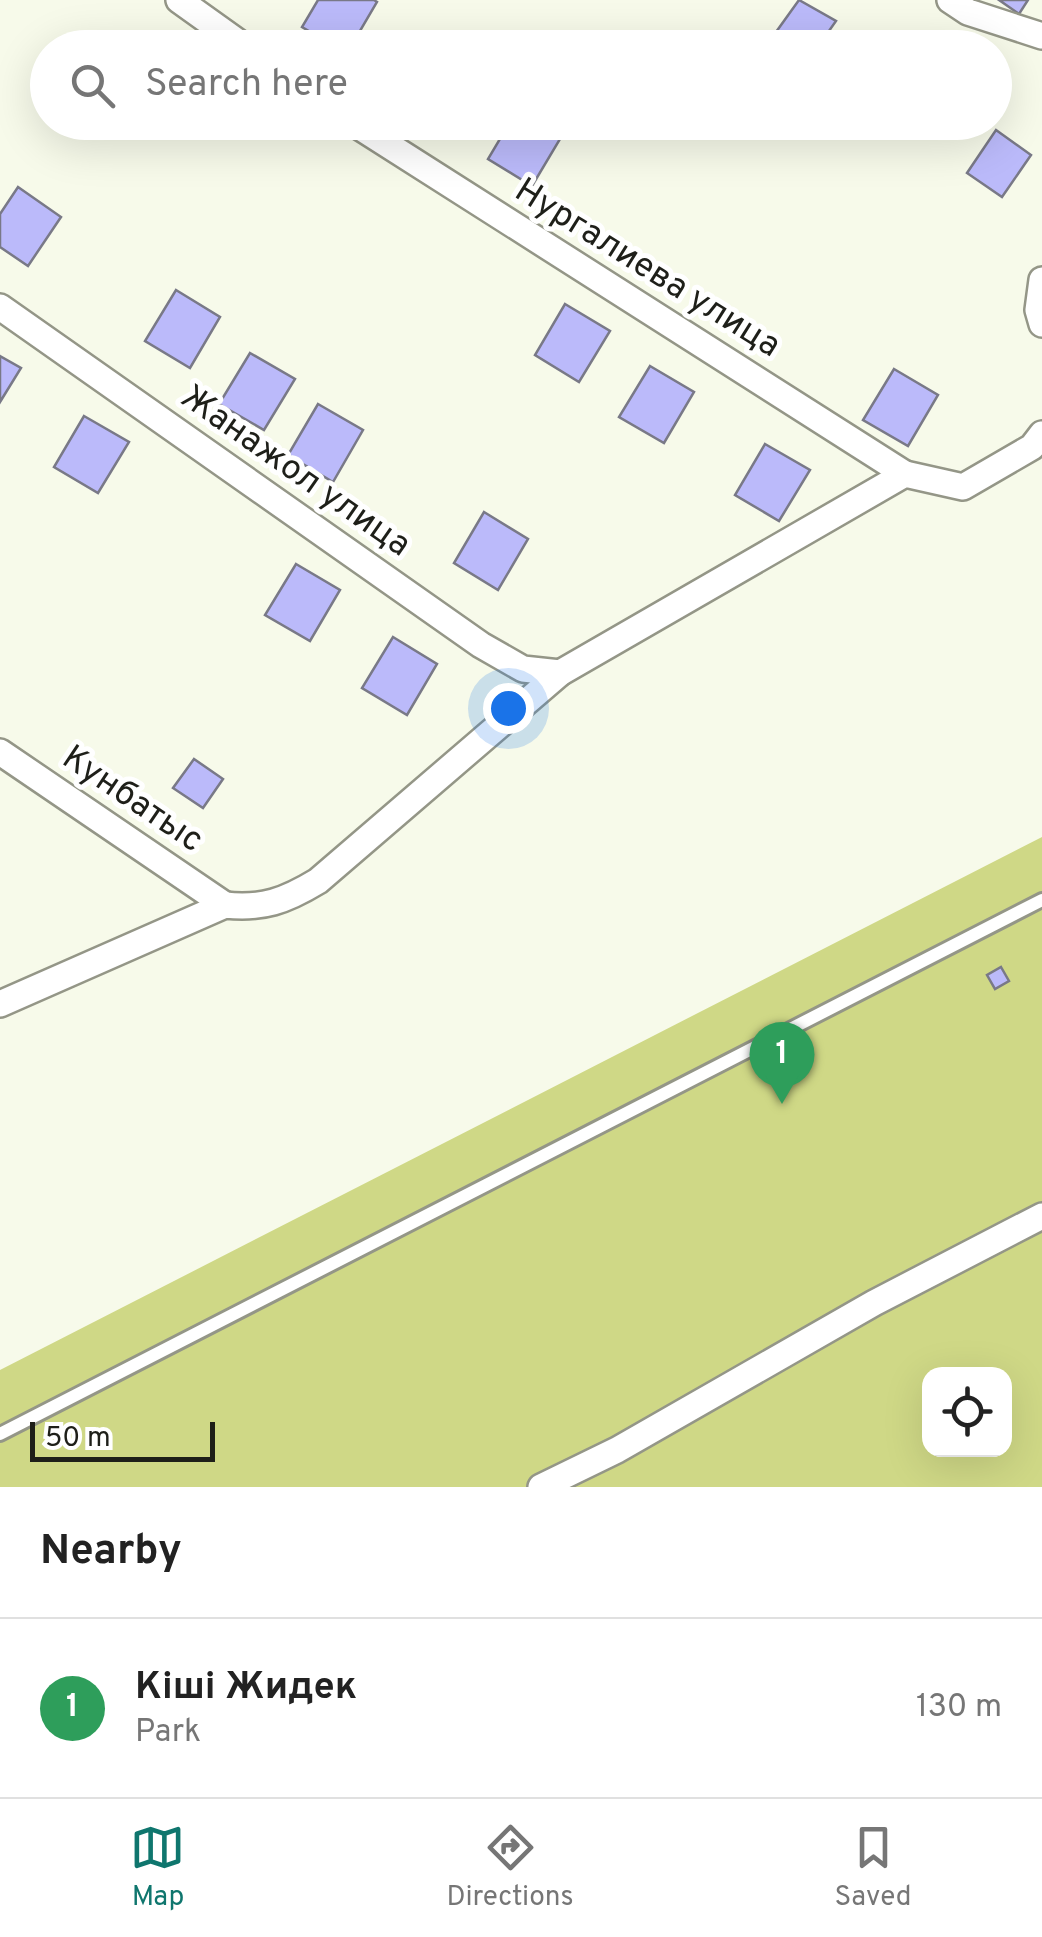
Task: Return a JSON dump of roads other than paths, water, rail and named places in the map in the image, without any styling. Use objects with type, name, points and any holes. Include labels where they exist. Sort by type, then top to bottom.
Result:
[{"type":"street","points":[[179,0],[221,30]]},
{"type":"street","points":[[950,0],[968,12],[1042,36]]},
{"type":"street","name":"Нургалиева улица","points":[[380,140],[905,474],[963,487],[1032,447],[1042,434]]},
{"type":"street","points":[[1042,280],[1038,310],[1042,324]]},
{"type":"street","name":"Жанажол улица","points":[[0,306],[481,645],[523,669],[560,673]]},
{"type":"street","points":[[0,1004],[224,905],[257,908],[286,900],[318,881],[560,673],[905,474]]},
{"type":"street","name":"Кунбатыс","points":[[0,752],[224,905]]},
{"type":"street","points":[[542,1487],[617,1450],[874,1302],[1042,1216]]},
{"type":"lane","points":[[0,1434],[1042,900]]},
{"type":"place","name":"Кіші Жидек","points":[[782,1104]]}]
